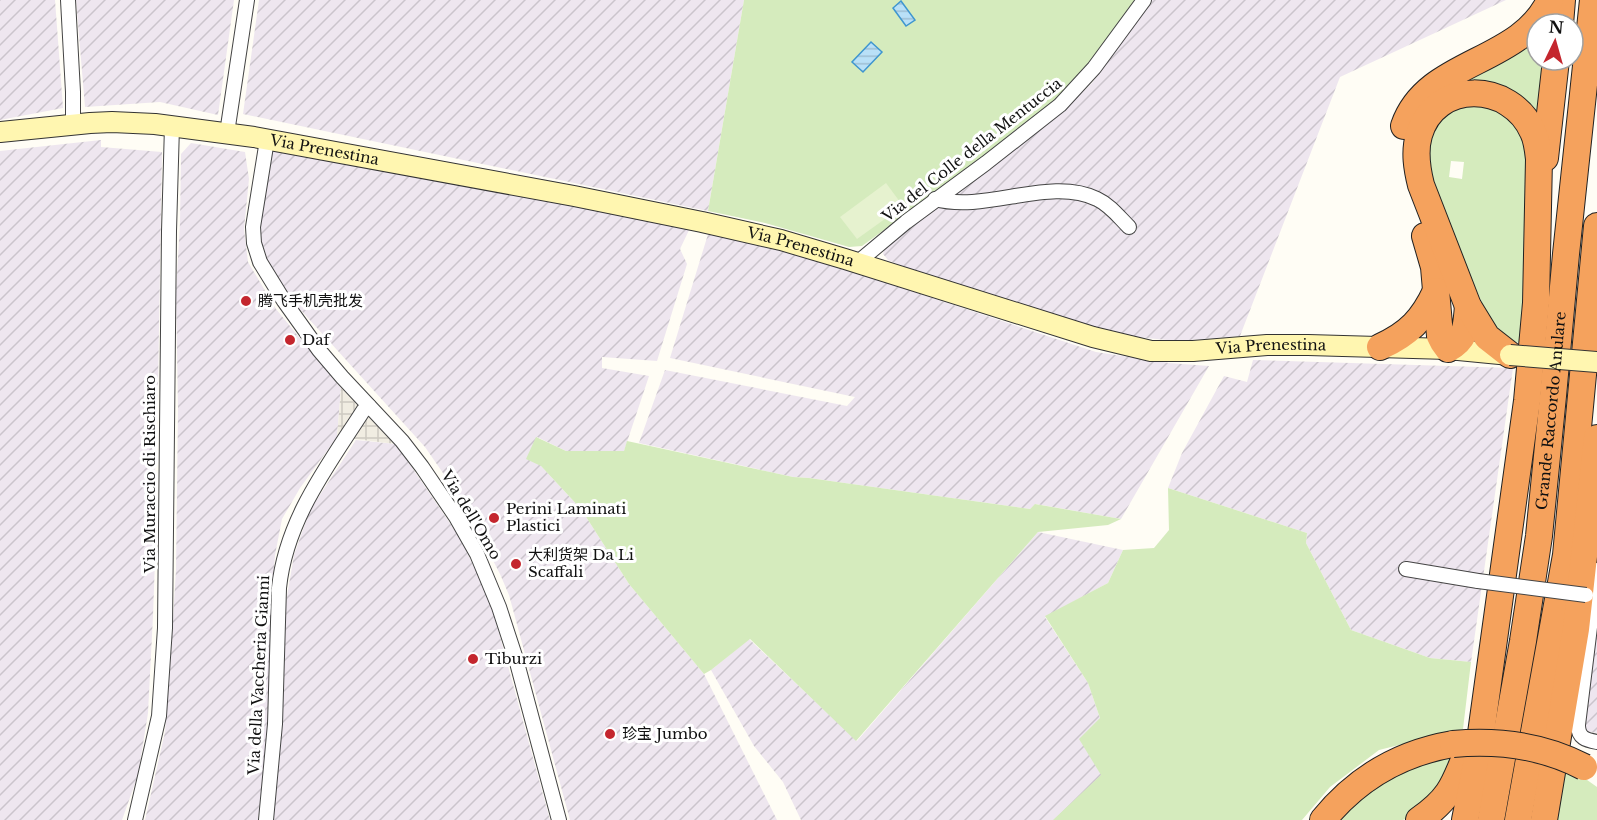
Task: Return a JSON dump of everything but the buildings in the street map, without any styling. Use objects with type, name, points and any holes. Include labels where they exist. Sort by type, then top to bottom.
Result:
[{"type":"highway","points":[[1468,306],[1463,336],[1456,345],[1448,349],[1440,336],[1431,253],[1404,185],[1400,146],[1405,123],[1427,91],[1442,80],[1520,37],[1539,19],[1550,0]]},
{"type":"highway","name":"Grande Raccordo Anulare","points":[[1491,820],[1539,536],[1593,0]]},
{"type":"highway","points":[[1539,215],[1555,72]]},
{"type":"highway","points":[[1466,820],[1478,755],[1527,401],[1536,303],[1539,215],[1539,159],[1534,133],[1510,103],[1498,97],[1477,92],[1449,99],[1431,112],[1418,137],[1416,156],[1421,185],[1468,306],[1487,336],[1510,355]]},
{"type":"highway","name":"Grande Raccordo Anulare","points":[[1518,820],[1566,555],[1597,226]]},
{"type":"highway","points":[[1380,347],[1401,336],[1416,324],[1436,291]]},
{"type":"highway","points":[[1544,820],[1576,629],[1597,438]]},
{"type":"highway","points":[[1419,820],[1440,804],[1450,790],[1485,705]]},
{"type":"highway","points":[[1323,820],[1346,795],[1382,769],[1417,752],[1453,744],[1486,743],[1525,746],[1559,756],[1591,771]]},
{"type":"main road","name":"Via Prenestina","points":[[0,132],[112,122],[172,126],[227,133],[574,196],[781,240],[1093,338],[1140,349],[1174,352],[1267,345],[1337,345],[1448,349],[1597,362]]},
{"type":"street","points":[[68,0],[73,125]]},
{"type":"street","points":[[227,133],[247,0]]},
{"type":"street","name":"Via del Colle della Mentuccia","points":[[857,263],[900,226],[986,163],[1065,100],[1094,68],[1144,0]]},
{"type":"street","name":"Via Muraccio di Rischiaro","points":[[135,820],[159,716],[165,628],[172,126]]},
{"type":"street","name":"Via dell'Omo","points":[[267,140],[253,227],[256,250],[263,267],[299,323],[342,377],[402,441],[428,474],[470,540],[499,606],[516,659],[559,820]]},
{"type":"street","points":[[935,199],[944,202],[974,202],[1042,193],[1071,192],[1103,203],[1129,227]]},
{"type":"street","name":"Via della Vaccheria Gianni","points":[[266,820],[275,724],[281,570],[286,549],[309,497],[363,411],[369,406]]},
{"type":"street","points":[[1406,569],[1478,581],[1590,595]]},
{"type":"street","points":[[1597,570],[1590,595],[1578,725],[1578,733],[1582,738],[1597,742]]},
{"type":"shaded area","points":[[0,0],[55,0],[63,108],[0,120]]},
{"type":"shaded area","points":[[76,0],[234,0],[218,115],[160,102],[85,107]]},
{"type":"shaded area","points":[[259,0],[744,0],[708,211],[243,114]]},
{"type":"shaded area","points":[[1152,0],[1506,0],[1340,77],[1240,336],[1177,341],[1126,336],[907,268],[888,260],[883,254],[885,247],[892,240],[1054,119],[1092,83]]},
{"type":"shaded area","points":[[101,140],[101,147],[162,152],[154,502],[156,531],[148,713],[138,775],[122,820],[0,820],[0,151]]},
{"type":"shaded area","points":[[191,143],[245,152],[249,179],[244,229],[248,262],[276,309],[341,388],[337,437],[300,488],[282,519],[275,555],[269,727],[258,820],[145,820],[165,732],[171,652],[176,570],[178,411],[176,292],[181,154]]},
{"type":"shaded area","points":[[272,149],[690,228],[680,249],[687,264],[657,361],[602,357],[602,368],[649,376],[624,451],[566,451],[537,437],[541,466],[581,509],[629,584],[704,674],[777,820],[570,820],[509,595],[463,502],[425,447],[298,307],[266,263],[258,231]]},
{"type":"shaded area","points":[[709,231],[823,262],[1096,352],[1169,363],[1209,366],[1121,519],[1036,504],[1030,509],[793,477],[639,443],[665,370],[847,406],[855,397],[670,358]]},
{"type":"shaded area","points":[[1253,360],[1513,368],[1471,662],[1430,658],[1351,630],[1306,543],[1307,533],[1168,488],[1182,453],[1224,376],[1247,382]]},
{"type":"shaded area","points":[[341,388],[363,411],[396,444],[337,437]]},
{"type":"shaded area","points":[[356,440],[396,444],[460,538],[490,600],[550,820],[273,820],[282,720],[286,602],[294,555],[310,510]]},
{"type":"shaded area","points":[[1038,532],[1123,550],[1108,583],[1045,617],[1088,683],[1100,718],[1104,779],[1057,820],[801,820],[783,782],[754,746],[711,670],[749,639],[857,741]]},
{"type":"shaded area","points":[[1597,609],[1597,733],[1582,731]]},
{"type":"green space","points":[[744,0],[1136,0],[1080,78],[1047,109],[862,246],[849,247],[765,223],[708,211]]},
{"type":"green space","points":[[1525,46],[1525,72],[1547,72],[1536,120],[1445,93],[1512,56]]},
{"type":"green space","points":[[1482,102],[1524,127],[1533,172],[1519,343],[1501,333],[1488,317],[1426,173],[1425,147],[1443,114],[1453,107]],"holes":[[[1451,161],[1464,162],[1462,179],[1449,177]]]},
{"type":"green space","points":[[886,183],[903,206],[857,239],[840,217]]},
{"type":"green space","points":[[536,437],[566,451],[624,451],[627,441],[793,477],[1030,509],[1035,504],[1121,519],[1108,525],[1038,532],[856,741],[750,639],[704,674],[629,584],[581,509],[541,466],[526,459]]},
{"type":"green space","points":[[1168,488],[1307,533],[1306,543],[1351,630],[1430,658],[1471,662],[1463,729],[1379,750],[1330,787],[1302,820],[1053,820],[1101,775],[1079,739],[1100,718],[1088,683],[1045,616],[1108,583],[1123,550],[1154,548],[1169,530]]},
{"type":"green space","points":[[1460,752],[1452,773],[1414,814],[1403,820],[1333,820],[1382,777]]},
{"type":"green space","points":[[1562,767],[1580,775],[1597,787],[1597,820],[1553,820]]},
{"type":"water","points":[[901,1],[915,20],[906,26],[893,8]]},
{"type":"water","points":[[871,42],[882,52],[863,72],[852,62]]},
{"type":"place","name":"腾飞手机壳批发","points":[[246,301]]},
{"type":"place","name":"Daf","points":[[290,340]]},
{"type":"place","name":"Perini Laminati Plastici","points":[[494,518]]},
{"type":"place","name":"大利货架 Da Li Scaffali","points":[[516,564]]},
{"type":"place","name":"Tiburzi","points":[[473,659]]},
{"type":"place","name":"珍宝 Jumbo","points":[[610,734]]}]
